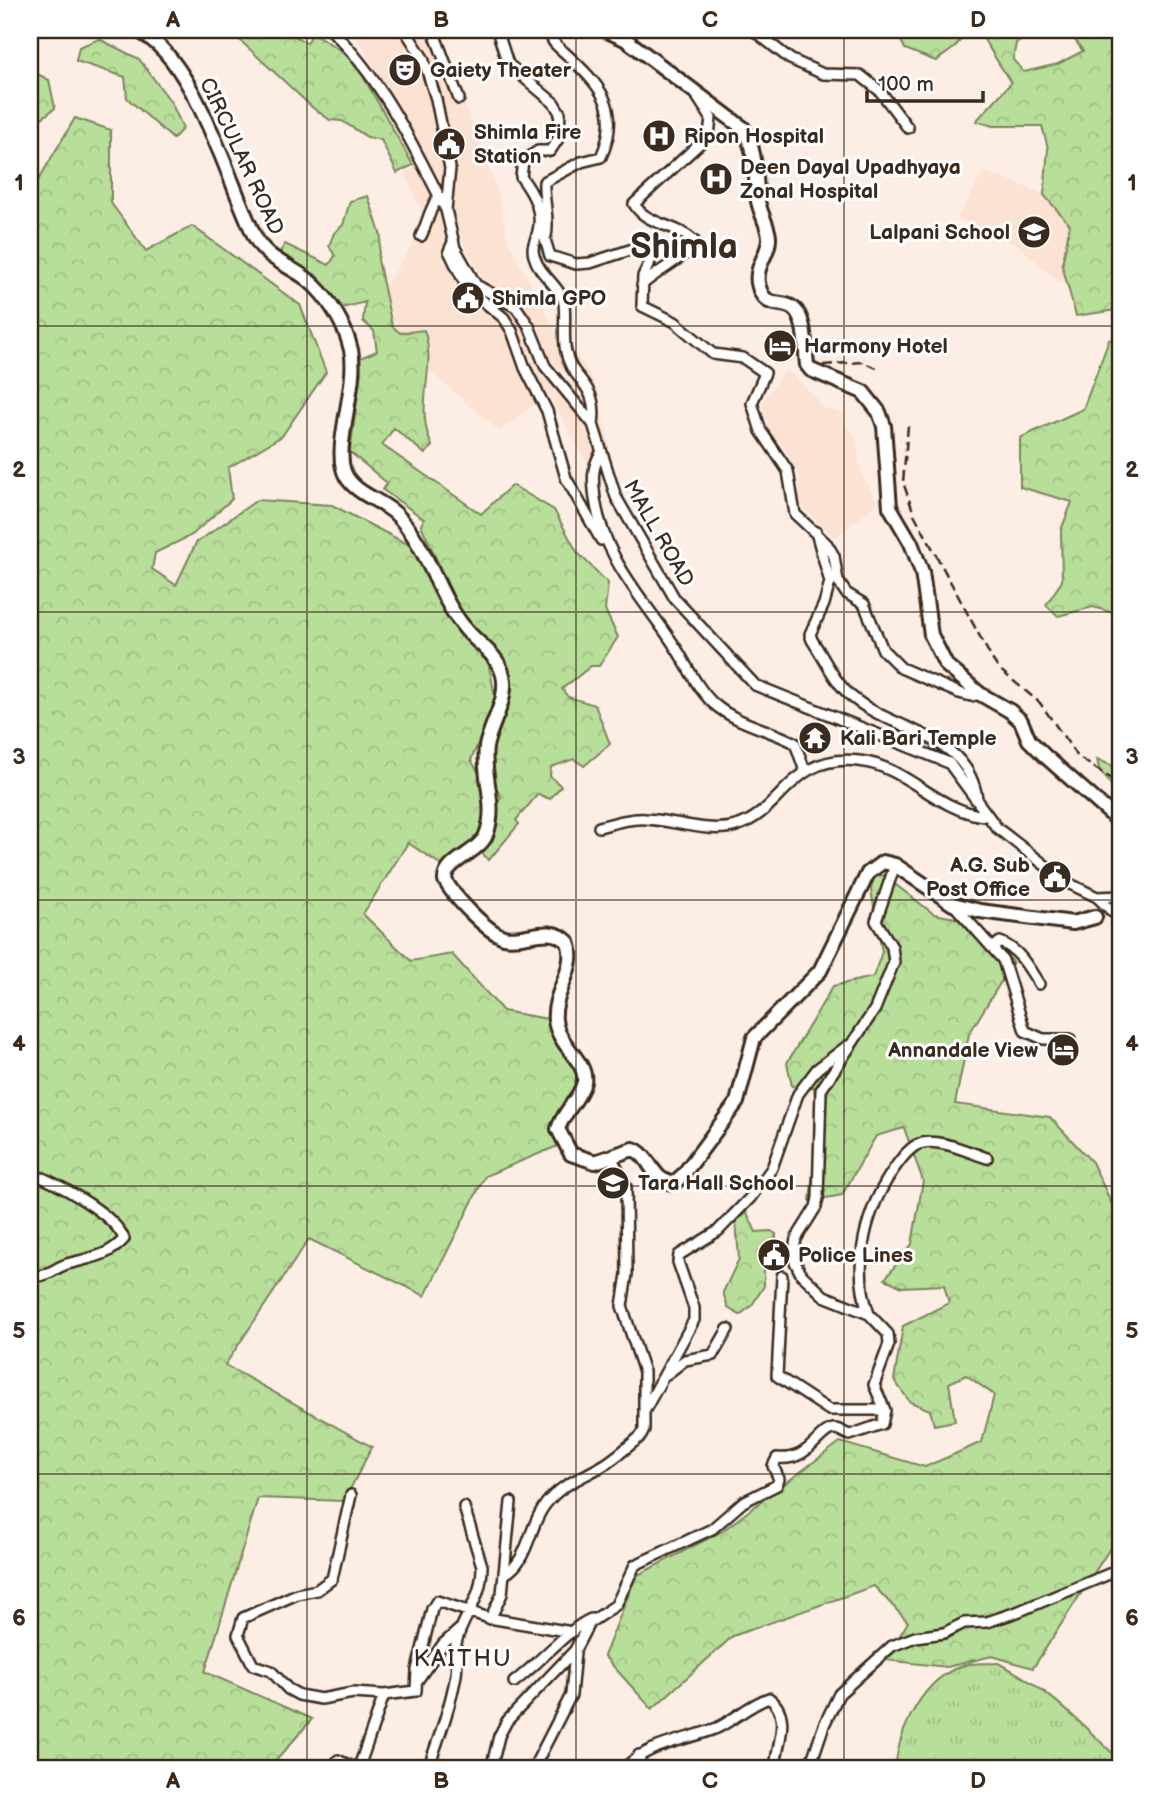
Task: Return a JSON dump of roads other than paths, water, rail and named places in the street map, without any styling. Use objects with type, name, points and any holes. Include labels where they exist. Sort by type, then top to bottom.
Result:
[{"type":"main road","name":"CIRCULAR ROAD","points":[[136,30],[155,41],[188,83],[260,246],[288,269],[307,279],[342,324],[351,351],[353,370],[342,453],[343,471],[348,480],[401,521],[436,574],[463,627],[491,653],[503,675],[501,699],[486,745],[486,771],[492,796],[490,821],[480,844],[448,870],[445,880],[462,904],[498,934],[508,937],[545,933],[568,942],[571,956],[556,1007],[555,1022],[560,1038],[583,1068],[584,1082],[559,1125],[558,1133],[567,1149],[576,1158],[595,1163],[627,1149],[637,1150],[657,1177],[674,1183],[683,1175],[737,1102],[754,1038],[820,971],[872,869],[883,862],[895,865]]},
{"type":"main road","points":[[605,30],[625,39],[743,128],[752,146],[758,202],[769,235],[757,272],[762,294],[772,304],[789,306],[796,310],[801,320],[807,365],[811,370],[863,392],[879,412],[884,426],[890,507],[911,543],[922,572],[935,649],[957,677],[1021,721],[1029,740],[1121,823]]},
{"type":"main road","points":[[895,865],[953,904],[980,911],[1073,923],[1095,917]]},
{"type":"street","points":[[331,30],[354,51],[402,125],[446,211]]},
{"type":"street","name":"MALL ROAD","points":[[405,30],[423,58],[436,99],[450,168],[446,211],[453,242],[476,285],[516,307],[529,326],[545,366],[593,424],[608,480],[623,513],[664,583],[747,679],[785,698],[949,763],[964,781],[984,816],[1047,869],[1097,897],[1121,920]]},
{"type":"street","points":[[433,30],[459,99]]},
{"type":"street","points":[[497,30],[508,64],[554,103],[560,113],[557,145],[550,151],[538,151],[531,155],[523,161],[521,170],[521,177],[533,195],[550,256],[576,264],[602,261],[639,247],[650,253],[650,262],[642,285],[642,306],[675,322],[713,354],[743,358],[765,373],[752,403],[761,432],[788,471],[795,514],[816,532],[834,556],[838,581],[846,593],[863,604],[883,650],[901,668],[959,693],[971,696],[980,694]]},
{"type":"street","points":[[546,237],[549,224],[545,212],[544,183],[581,162],[601,157],[612,128],[609,110],[597,86],[554,43],[550,30]]},
{"type":"street","points":[[754,30],[790,59],[823,74],[860,75],[880,91],[908,128]]},
{"type":"street","points":[[642,285],[654,272],[692,250],[695,242],[684,231],[649,220],[640,214],[634,204],[643,192],[662,180],[709,135],[711,118],[695,92]]},
{"type":"street","points":[[421,236],[430,207],[439,196]]},
{"type":"street","points":[[540,223],[532,244],[535,261],[542,274],[556,286],[565,305],[562,322],[566,352],[590,393],[593,424]]},
{"type":"street","points":[[453,242],[449,251],[467,288],[504,318],[512,331],[525,368],[548,411],[566,478],[634,593],[687,664],[703,693],[732,716],[795,743],[805,771]]},
{"type":"street","points":[[601,453],[593,470],[593,485],[598,519],[610,552]]},
{"type":"street","points":[[816,532],[830,582],[824,604],[810,634],[812,640],[854,699],[951,750],[972,779],[976,803]]},
{"type":"street","points":[[599,827],[633,818],[717,828],[736,826],[760,810],[805,771],[845,761],[872,763],[895,772],[955,809],[984,816]]},
{"type":"street","points":[[491,1769],[499,1736],[507,1721],[575,1650],[589,1623],[616,1605],[635,1565],[712,1529],[744,1502],[777,1485],[779,1479],[773,1465],[775,1459],[787,1459],[807,1451],[828,1430],[836,1429],[850,1435],[880,1426],[885,1410],[874,1385],[889,1344],[888,1334],[869,1314],[824,1296],[801,1274],[793,1255],[796,1239],[816,1207],[818,1198],[821,1090],[879,1003],[894,962],[892,947],[876,921],[895,865]]},
{"type":"street","points":[[1097,897],[1121,896]]},
{"type":"street","points":[[953,904],[994,947],[1010,979],[1025,1031],[1043,1039],[1070,1039]]},
{"type":"street","points":[[994,947],[1000,942],[1015,951],[1033,971],[1039,984]]},
{"type":"street","points":[[644,1411],[694,1320],[694,1308],[678,1262],[679,1255],[718,1231],[751,1197],[772,1168],[797,1094],[831,1055],[851,1044]]},
{"type":"street","points":[[869,1314],[860,1276],[870,1212],[879,1190],[899,1162],[916,1145],[924,1143],[945,1145],[987,1158]]},
{"type":"street","points":[[505,1574],[519,1560],[543,1507],[570,1481],[607,1463],[645,1430],[642,1361],[622,1306],[627,1274],[626,1187],[611,1156]]},
{"type":"street","points":[[30,1275],[43,1276],[68,1264],[90,1260],[117,1247],[124,1239],[121,1231],[98,1212],[43,1178]]},
{"type":"street","points":[[782,1276],[776,1376],[830,1410],[885,1410]]},
{"type":"street","points":[[663,1377],[685,1360],[713,1355],[728,1329]]},
{"type":"street","points":[[351,1495],[332,1579],[317,1590],[297,1594],[243,1618],[238,1635],[253,1665],[271,1671],[288,1689],[299,1695],[321,1699],[353,1693],[384,1695],[415,1692],[416,1670],[434,1604],[440,1600],[490,1619],[572,1632]]},
{"type":"street","points":[[490,1619],[502,1594],[510,1502]]},
{"type":"street","points":[[428,1769],[450,1711],[459,1659],[456,1644],[472,1611],[482,1566],[464,1507]]},
{"type":"street","points":[[809,1769],[824,1725],[839,1694],[892,1646],[915,1637],[944,1633],[964,1623],[987,1622],[1121,1572]]},
{"type":"street","points":[[514,1682],[540,1663],[572,1632],[599,1616]]},
{"type":"street","points":[[417,1682],[443,1644],[466,1624]]},
{"type":"street","points":[[533,1769],[571,1695],[575,1650]]},
{"type":"street","points":[[338,1760],[355,1768],[360,1764],[384,1695]]},
{"type":"street","points":[[624,1769],[640,1765],[718,1728],[741,1711],[769,1698],[775,1703],[782,1720],[775,1769]]},
{"type":"tunnel","points":[[1095,917],[1121,898]]},
{"type":"railway","points":[[823,365],[861,362],[877,368]]},
{"type":"railway","points":[[908,426],[903,482],[914,514],[992,659],[998,668],[1040,703],[1078,757],[1121,785]]},
{"type":"place","name":"Gaiety Theater","points":[[405,70]]},
{"type":"place","name":"Ripon Hospital","points":[[659,136]]},
{"type":"place","name":"Shimla Fire Station","points":[[449,144]]},
{"type":"place","name":"Deen Dayal Upadhyaya Zonal Hospital","points":[[716,179]]},
{"type":"place","name":"Lalpani School","points":[[1034,232]]},
{"type":"place","name":"Shimla GPO","points":[[468,298]]},
{"type":"place","name":"Harmony Hotel","points":[[780,346]]},
{"type":"place","name":"Kali Bari Temple","points":[[815,738]]},
{"type":"place","name":"A.G. Sub Post Office","points":[[1055,877]]},
{"type":"place","name":"Annandale View","points":[[1063,1050]]},
{"type":"place","name":"Tara Hall School","points":[[613,1183]]},
{"type":"place","name":"Police Lines","points":[[774,1255]]},
{"type":"district","name":"Shimla","points":[[684,246]]},
{"type":"district","name":"KAITHU","points":[[463,1658]]}]
